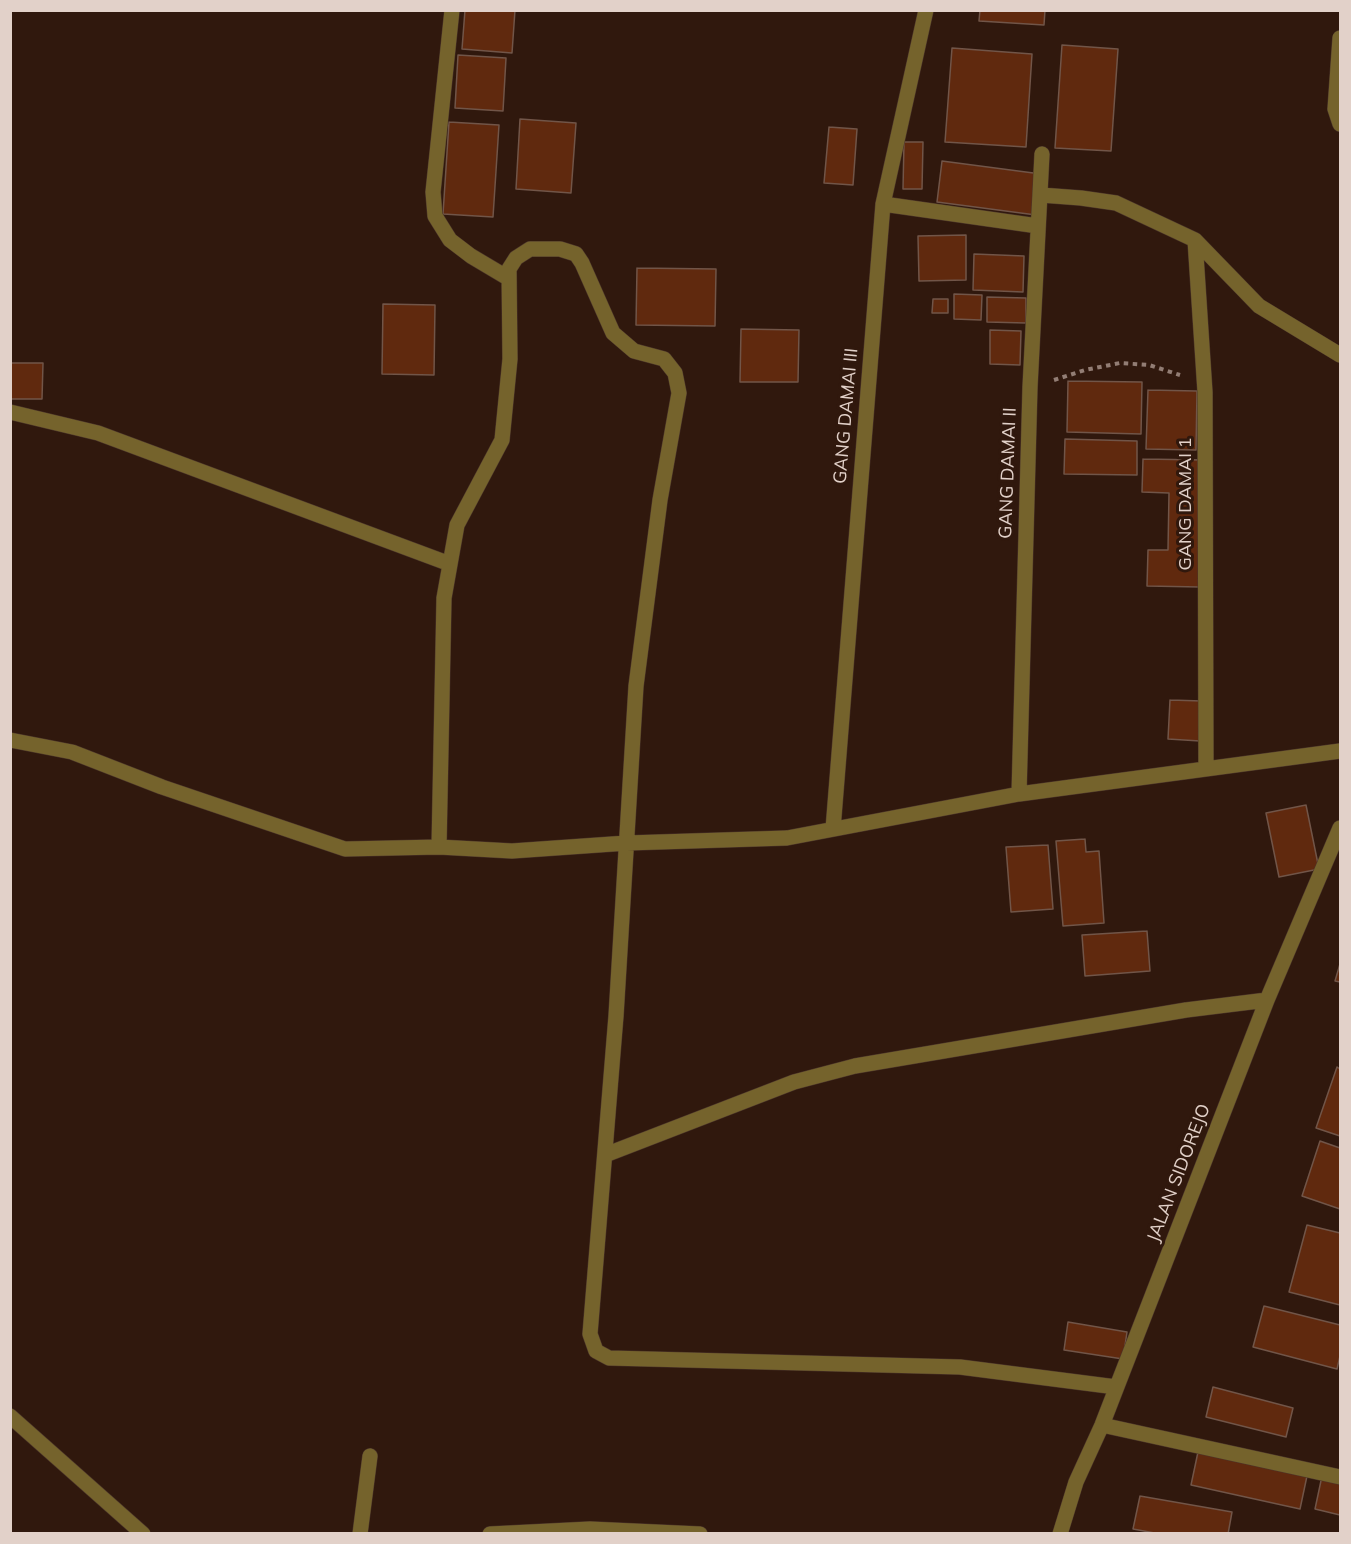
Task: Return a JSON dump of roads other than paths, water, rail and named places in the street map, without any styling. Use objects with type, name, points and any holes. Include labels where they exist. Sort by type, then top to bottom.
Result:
[{"type":"street","points":[[452,10],[433,192],[435,216],[450,240],[471,256],[508,278]]},
{"type":"street","name":"GANG DAMAI III","points":[[832,829],[883,204],[926,10]]},
{"type":"street","points":[[1341,38],[1335,109],[1341,124]]},
{"type":"street","name":"GANG DAMAI II","points":[[1019,794],[1030,387],[1042,154]]},
{"type":"street","points":[[1041,195],[1116,203],[1195,240],[1259,306],[1341,355]]},
{"type":"street","points":[[883,204],[1038,226]]},
{"type":"street","name":"GANG DAMAI 1","points":[[1195,240],[1205,392],[1206,768]]},
{"type":"street","points":[[439,847],[444,598],[457,525],[502,440],[510,359],[509,269],[516,258],[530,249],[560,249],[576,254],[582,263],[613,333],[633,351],[664,359],[675,373],[679,393],[660,500],[636,686],[605,1155],[590,1334],[596,1351],[609,1358],[960,1367],[1116,1387]]},
{"type":"street","points":[[10,412],[98,433],[450,564]]},
{"type":"street","points":[[10,740],[72,752],[162,787],[345,849],[439,847],[512,851],[627,843],[788,838],[1019,794],[1341,751]]},
{"type":"street","name":"JALAN SIDOREJO","points":[[1059,1533],[1076,1482],[1102,1425],[1267,1000],[1341,828]]},
{"type":"street","points":[[605,1155],[794,1082],[855,1066],[1186,1010],[1267,1000]]},
{"type":"street","points":[[10,1416],[143,1533]]},
{"type":"street","points":[[1102,1425],[1341,1477]]},
{"type":"street","points":[[360,1533],[370,1456]]},
{"type":"street","points":[[490,1533],[590,1529],[700,1533]]}]
